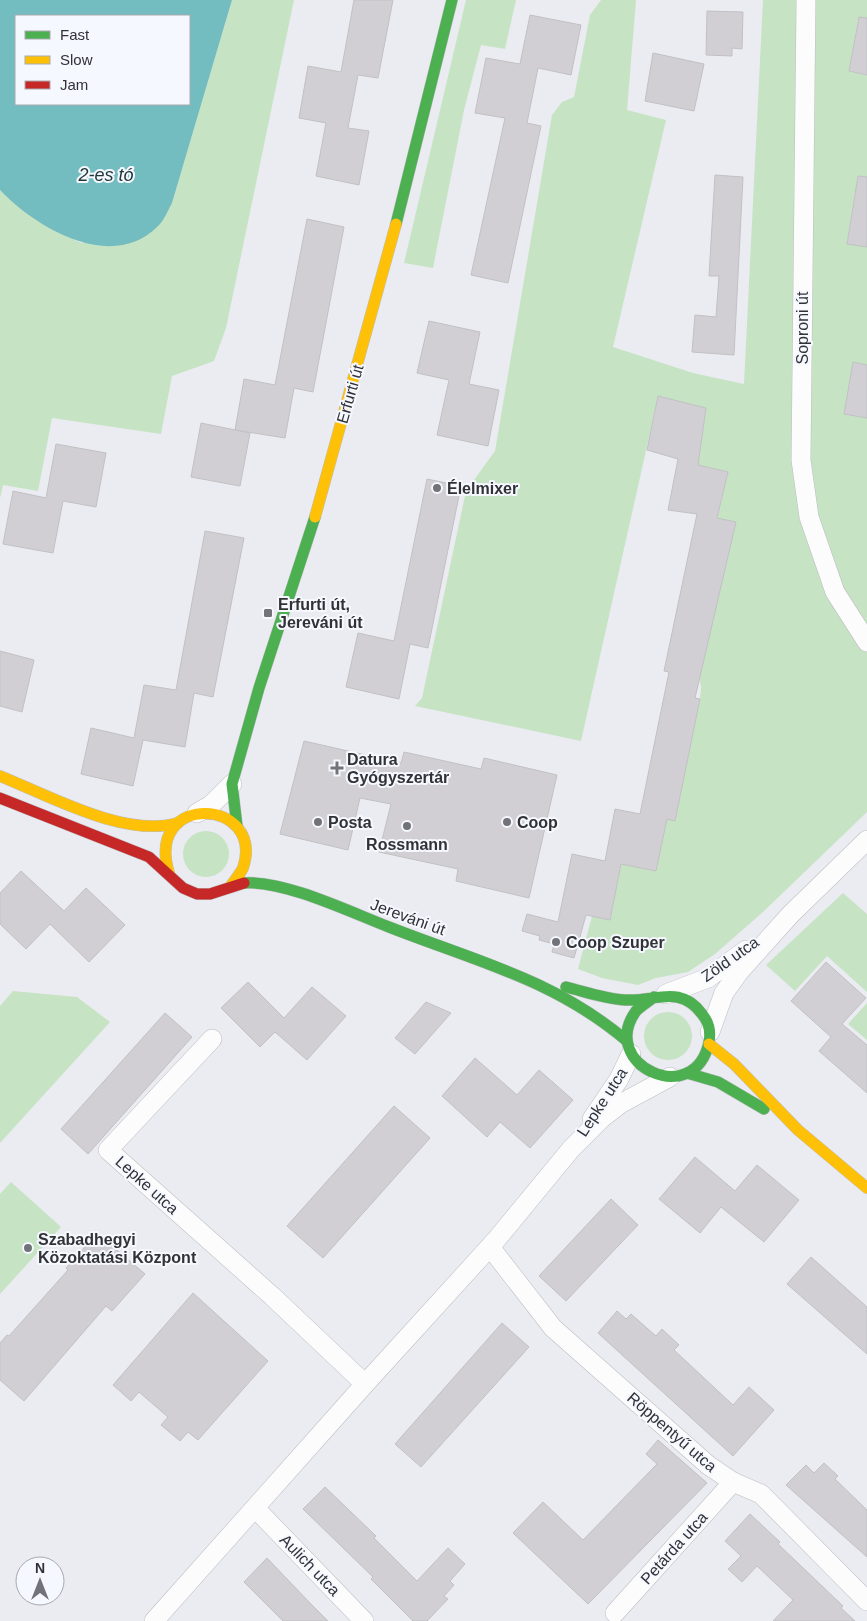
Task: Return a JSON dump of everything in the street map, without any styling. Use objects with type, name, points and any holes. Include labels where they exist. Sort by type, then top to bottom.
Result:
[{"type":"street","name":"Erfurti út","points":[[237,826],[232,784],[259,688],[311,532],[381,283],[452,0]]},
{"type":"street","name":"Soproni út","points":[[806,0],[801,460],[809,517],[835,592],[867,642]]},
{"type":"street","points":[[1,777],[94,814],[140,827],[164,827],[178,823],[197,813],[219,814],[237,826],[244,837],[247,850],[246,864],[240,877],[230,887]]},
{"type":"street","name":"Erfurti út","points":[[197,813],[211,805],[232,784]]},
{"type":"street","name":"Jereváni út","points":[[0,798],[85,833],[134,850],[158,862],[178,884],[190,891],[204,894],[218,893],[244,883],[256,884],[296,893],[508,971],[614,1000],[632,1001],[660,995],[678,995],[690,1000],[700,1008],[707,1020],[710,1038],[734,1064],[798,1130],[867,1188]]},
{"type":"street","points":[[169,873],[165,860],[165,846],[170,834],[178,823]]},
{"type":"street","name":"Zöld utca","points":[[710,1038],[724,993],[738,972],[790,915],[867,840]]},
{"type":"street","points":[[247,850],[254,860]]},
{"type":"street","name":"Jereváni út","points":[[267,872],[296,893]]},
{"type":"street","name":"Zöld utca","points":[[660,995],[708,978],[790,915]]},
{"type":"street","name":"Jereváni út","points":[[508,971],[584,1008],[601,1019],[629,1048],[640,1067],[654,1075],[703,1075],[720,1082],[798,1130]]},
{"type":"street","points":[[629,1048],[630,1019],[636,1010],[660,995]]},
{"type":"street","points":[[678,1075],[705,1056],[710,1038]]},
{"type":"street","name":"Lepke utca","points":[[212,1039],[108,1150],[272,1296],[365,1384]]},
{"type":"street","name":"Lepke utca","points":[[154,1621],[490,1247],[571,1149],[619,1079],[629,1048]]},
{"type":"street","name":"Lepke utca","points":[[571,1149],[602,1118],[620,1104],[678,1075]]},
{"type":"street","name":"Röppentyű utca","points":[[490,1247],[553,1328],[708,1465],[733,1482],[761,1494],[867,1601]]},
{"type":"street","name":"Petárda utca","points":[[615,1613],[733,1482]]},
{"type":"street","name":"Aulich utca","points":[[256,1509],[364,1621]]},
{"type":"green space","points":[[232,0],[294,0],[226,328],[214,361],[172,376],[161,434],[52,418],[38,491],[3,485],[0,498],[0,190],[18,207],[38,221],[82,243],[172,203]]},
{"type":"green space","points":[[466,0],[516,0],[505,49],[481,45],[464,110],[433,268],[404,263]]},
{"type":"green space","points":[[601,0],[636,0],[627,110],[666,120],[613,347],[693,373],[744,384],[763,0],[867,0],[867,21],[858,19],[849,71],[867,75],[867,194],[855,192],[847,243],[867,247],[867,365],[853,363],[844,413],[867,418],[867,812],[763,912],[715,954],[688,972],[656,978],[638,985],[602,978],[578,969],[592,916],[610,920],[621,864],[656,871],[667,819],[675,820],[700,699],[701,687],[699,678],[735,522],[717,518],[728,472],[698,465],[706,409],[658,397],[581,741],[415,706],[422,698],[466,491],[495,451],[552,115],[562,102],[574,97],[590,15]]},
{"type":"green space","points":[[211,831],[223,837],[228,845],[228,863],[223,871],[215,876],[201,877],[189,871],[184,863],[183,849],[189,837],[197,832]]},
{"type":"green space","points":[[843,893],[867,914],[867,992],[827,956],[795,991],[766,965]]},
{"type":"green space","points":[[13,991],[77,997],[110,1022],[0,1143],[0,1006]]},
{"type":"green space","points":[[867,1003],[867,1040],[848,1024]]},
{"type":"green space","points":[[668,1012],[677,1014],[685,1019],[690,1027],[692,1036],[690,1045],[685,1053],[677,1058],[668,1060],[659,1058],[651,1053],[646,1045],[644,1036],[646,1027],[651,1019],[659,1014]]},
{"type":"green space","points":[[11,1182],[61,1227],[0,1294],[0,1194]]},
{"type":"water","name":"2-es tó","points":[[0,0],[232,0],[172,203],[158,226],[139,240],[119,246],[97,245],[75,240],[54,230],[33,218],[0,190]]},
{"type":"building","points":[[354,0],[393,0],[378,78],[358,75],[348,128],[369,131],[359,185],[316,176],[326,123],[299,118],[308,66],[341,72]]},
{"type":"building","points":[[707,11],[743,12],[742,49],[732,48],[732,56],[706,55]]},
{"type":"building","points":[[530,15],[581,25],[571,75],[538,68],[527,123],[541,126],[508,283],[471,275],[505,118],[475,113],[486,58],[520,64]]},
{"type":"building","points":[[859,17],[867,18],[867,75],[849,71]]},
{"type":"building","points":[[653,53],[704,64],[694,111],[645,101]]},
{"type":"building","points":[[715,175],[743,177],[734,355],[692,352],[695,315],[716,317],[719,276],[709,276]]},
{"type":"building","points":[[858,176],[867,177],[867,247],[847,244]]},
{"type":"building","points":[[307,219],[344,227],[313,392],[294,388],[285,438],[235,430],[244,379],[275,385]]},
{"type":"building","points":[[429,321],[480,332],[469,384],[499,390],[488,446],[437,435],[449,380],[417,373]]},
{"type":"building","points":[[853,362],[867,365],[867,418],[844,414]]},
{"type":"building","points":[[658,396],[706,408],[698,465],[728,472],[717,518],[736,522],[695,698],[700,699],[675,821],[667,819],[656,871],[621,864],[610,920],[586,915],[574,958],[552,952],[554,944],[539,940],[540,936],[522,931],[527,914],[558,922],[572,854],[605,861],[615,809],[640,814],[669,672],[664,671],[697,514],[668,510],[678,459],[647,450]]},
{"type":"building","points":[[201,423],[250,433],[240,486],[191,477]]},
{"type":"building","points":[[56,444],[106,453],[96,507],[63,501],[53,553],[3,544],[13,491],[46,498]]},
{"type":"building","points":[[427,479],[461,486],[428,648],[410,644],[399,699],[346,687],[358,633],[394,641]]},
{"type":"building","points":[[205,531],[244,538],[213,697],[194,693],[185,747],[143,740],[133,786],[81,774],[91,728],[134,738],[144,685],[176,690]]},
{"type":"building","points":[[0,651],[34,660],[22,712],[0,706]]},
{"type":"building","points":[[304,741],[401,763],[404,752],[481,769],[484,758],[557,775],[529,898],[456,881],[458,869],[379,852],[391,804],[360,798],[348,850],[280,834]]},
{"type":"building","points":[[21,871],[64,911],[86,888],[125,925],[89,962],[50,924],[26,949],[0,924],[0,893]]},
{"type":"building","points":[[826,962],[866,998],[842,1024],[867,1045],[867,1093],[819,1051],[831,1037],[791,1001]]},
{"type":"building","points":[[248,982],[284,1018],[312,987],[346,1016],[307,1060],[275,1032],[260,1047],[221,1008]]},
{"type":"building","points":[[426,1002],[451,1013],[415,1054],[395,1038]]},
{"type":"building","points":[[165,1013],[192,1037],[88,1154],[61,1129]]},
{"type":"building","points":[[475,1058],[517,1095],[539,1070],[573,1100],[530,1148],[500,1122],[487,1137],[442,1096]]},
{"type":"building","points":[[394,1106],[430,1138],[323,1258],[287,1226]]},
{"type":"building","points":[[695,1157],[735,1191],[757,1165],[799,1200],[764,1242],[721,1207],[700,1233],[659,1199]]},
{"type":"building","points":[[611,1199],[638,1225],[566,1301],[539,1276]]},
{"type":"building","points":[[97,1233],[145,1274],[112,1311],[106,1306],[24,1401],[0,1380],[0,1343],[7,1335],[9,1336],[68,1270],[66,1268]]},
{"type":"building","points":[[811,1257],[867,1307],[867,1354],[787,1284]]},
{"type":"building","points":[[193,1293],[268,1361],[198,1440],[188,1432],[180,1441],[161,1425],[168,1417],[139,1392],[131,1401],[113,1385]]},
{"type":"building","points":[[617,1311],[626,1319],[631,1314],[656,1336],[662,1329],[679,1345],[674,1350],[733,1405],[749,1387],[774,1410],[733,1456],[598,1333]]},
{"type":"building","points":[[502,1323],[529,1347],[421,1467],[395,1444]]},
{"type":"building","points":[[658,1440],[707,1483],[588,1604],[513,1533],[543,1502],[583,1540],[657,1464],[646,1454]]},
{"type":"building","points":[[824,1463],[838,1476],[835,1479],[867,1510],[867,1557],[786,1485],[806,1465],[814,1473]]},
{"type":"building","points":[[325,1487],[376,1536],[374,1538],[417,1581],[448,1548],[465,1564],[450,1581],[454,1585],[444,1596],[448,1599],[427,1621],[413,1621],[371,1579],[373,1577],[303,1509]]},
{"type":"building","points":[[750,1514],[780,1542],[778,1544],[843,1606],[841,1608],[855,1621],[773,1621],[793,1600],[757,1566],[742,1582],[728,1569],[741,1556],[725,1541]]},
{"type":"building","points":[[267,1558],[328,1621],[283,1621],[244,1582]]},
{"type":"traffic: fast","points":[[396,224],[452,0]]},
{"type":"traffic: fast","points":[[237,826],[232,784],[259,688],[315,517]]},
{"type":"traffic: fast","points":[[244,883],[278,886],[317,898],[513,974],[571,1002],[627,1041]]},
{"type":"traffic: fast","points":[[566,987],[603,997],[625,1000],[647,999],[657,997],[667,996],[676,997],[685,999],[694,1005],[706,1020],[710,1030],[710,1038],[700,1062],[686,1073],[669,1076],[653,1072],[638,1062],[629,1048],[627,1031],[636,1011],[643,1005],[652,999],[654,997]]},
{"type":"traffic: fast","points":[[687,1073],[718,1082],[764,1109]]},
{"type":"traffic: slow","points":[[315,517],[396,224]]},
{"type":"traffic: slow","points":[[0,776],[64,804],[111,820],[134,825],[157,826],[178,823]]},
{"type":"traffic: slow","points":[[169,873],[166,846],[173,828],[187,817],[205,814],[223,817],[238,828],[245,845],[243,868],[230,887]]},
{"type":"traffic: slow","points":[[709,1044],[734,1064],[798,1130],[867,1188]]},
{"type":"traffic: jam","points":[[0,798],[149,857],[183,888],[197,894],[210,894],[244,883]]},
{"type":"place","name":"Élelmixer","points":[[437,488]]},
{"type":"place","name":"Erfurti út, Jereváni út","points":[[268,613]]},
{"type":"place","name":"Datura Gyógyszertár","points":[[337,768]]},
{"type":"place","name":"Posta","points":[[318,822]]},
{"type":"place","name":"Coop","points":[[507,822]]},
{"type":"place","name":"Rossmann","points":[[407,826]]},
{"type":"place","name":"Coop Szuper","points":[[556,942]]},
{"type":"place","name":"Szabadhegyi Közoktatási Központ","points":[[28,1248]]}]
